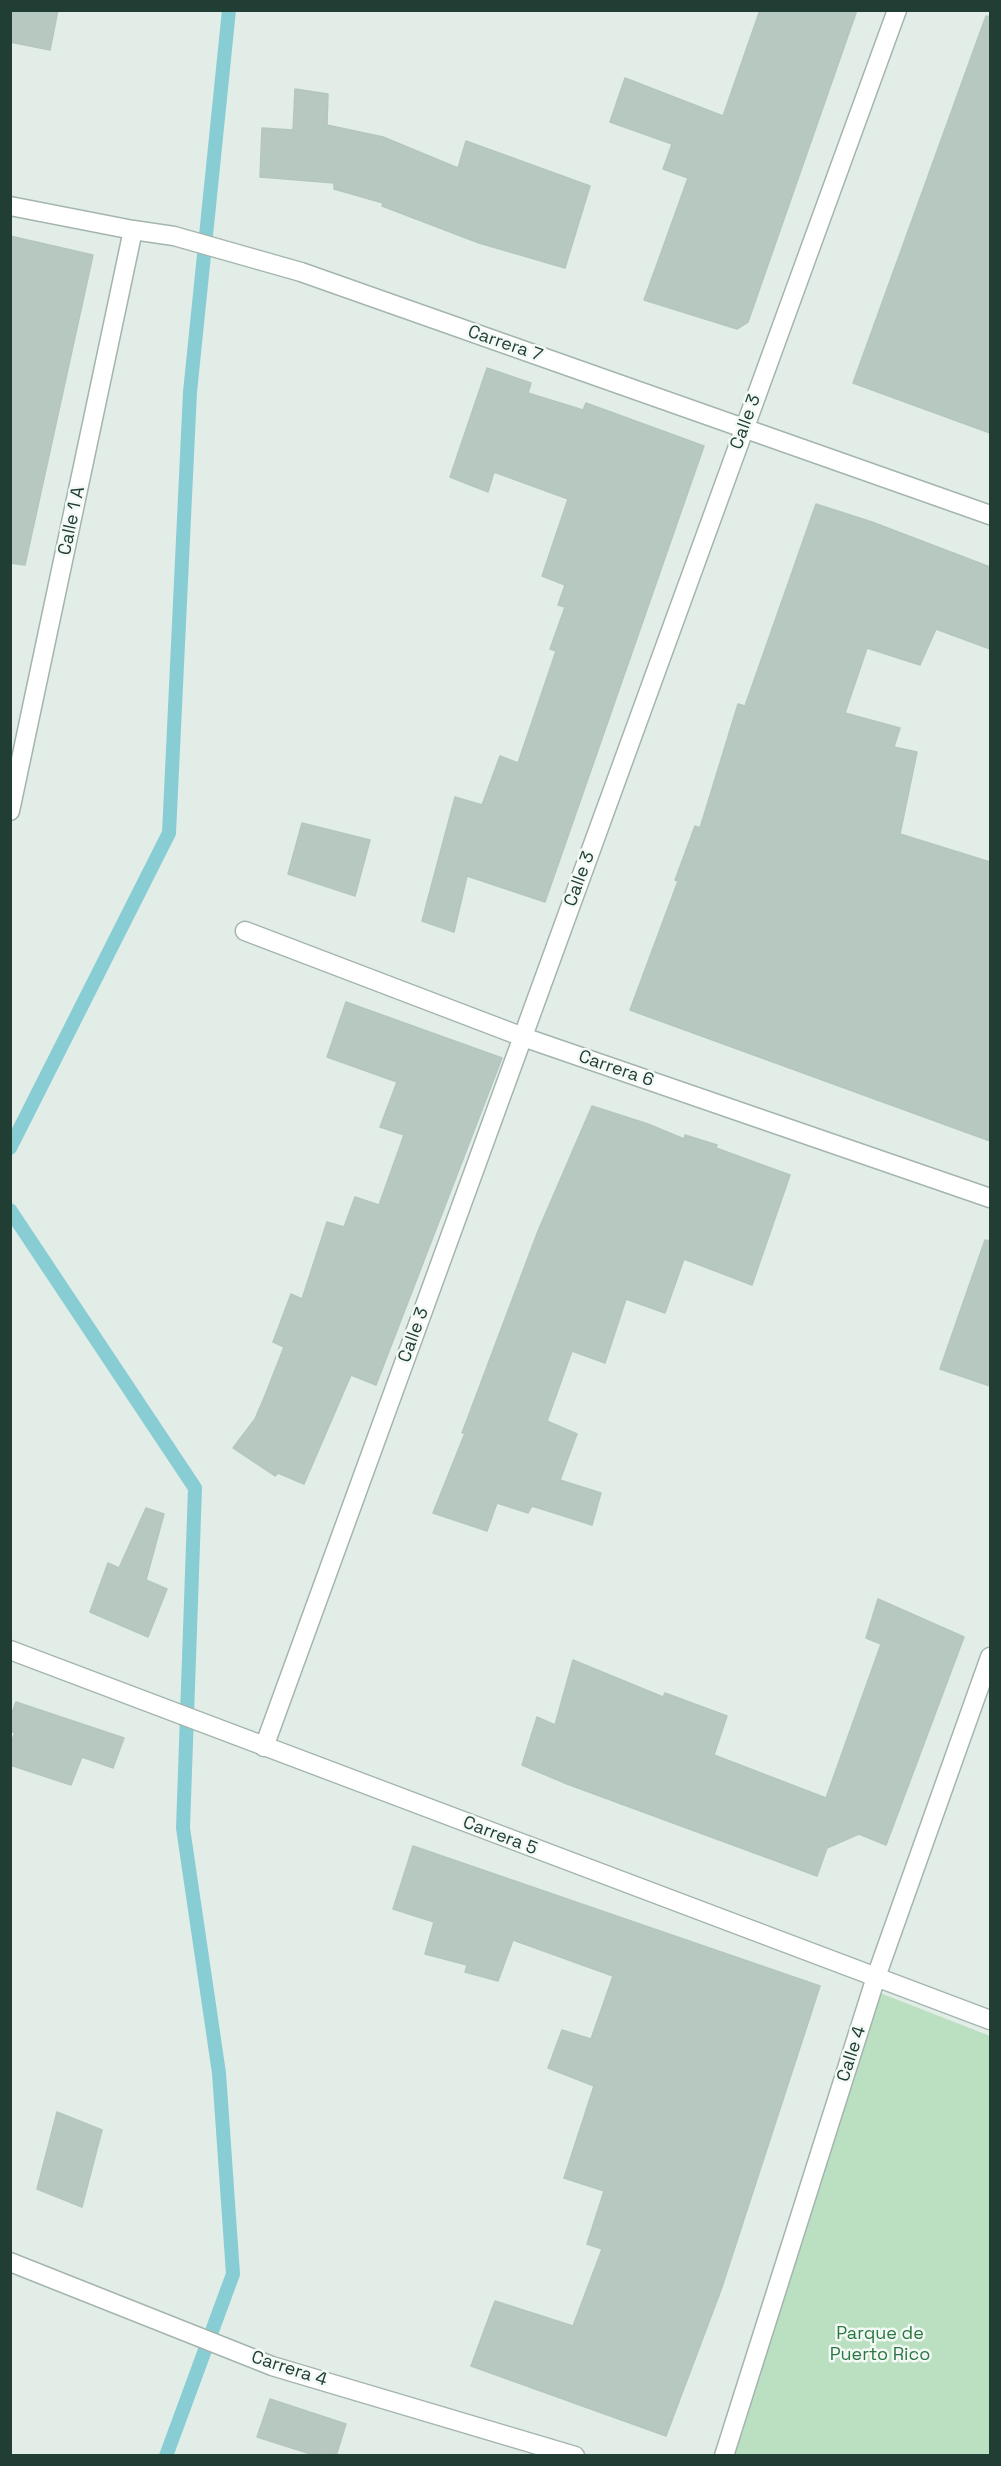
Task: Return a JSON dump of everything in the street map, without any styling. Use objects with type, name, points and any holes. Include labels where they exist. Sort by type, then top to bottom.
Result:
[{"type":"street","name":"Calle 3","points":[[264,1747],[897,10]]},
{"type":"street","name":"Carrera 7","points":[[10,206],[174,236],[301,272],[990,515]]},
{"type":"street","name":"Calle 1 A","points":[[10,811],[133,230]]},
{"type":"street","name":"Carrera 6","points":[[245,931],[523,1037],[990,1198]]},
{"type":"street","name":"Carrera 5","points":[[10,1650],[990,2020]]},
{"type":"street","name":"Calle 4","points":[[724,2456],[876,1977],[990,1657]]},
{"type":"street","name":"Carrera 4","points":[[10,2262],[272,2366],[575,2456]]},
{"type":"green space","name":"Parque de Puerto Rico","points":[[880,1993],[990,2036],[990,2455],[725,2456]]},
{"type":"building","points":[[10,10],[58,10],[50,50],[10,42]]},
{"type":"building","points":[[760,10],[857,10],[748,322],[737,329],[644,300],[688,178],[663,169],[672,144],[610,122],[625,78],[723,116]]},
{"type":"building","points":[[986,16],[990,17],[990,433],[853,383]]},
{"type":"building","points":[[295,89],[328,94],[327,125],[383,137],[458,168],[466,141],[590,186],[565,268],[479,243],[382,206],[383,203],[334,189],[334,183],[260,177],[262,128],[293,130]]},
{"type":"building","points":[[10,236],[93,255],[25,565],[10,563]]},
{"type":"building","points":[[487,368],[531,383],[528,393],[583,410],[586,403],[704,446],[545,902],[467,876],[454,932],[422,921],[455,797],[482,805],[500,756],[518,763],[556,651],[550,649],[565,607],[558,605],[565,585],[542,576],[568,499],[494,472],[488,492],[450,477]]},
{"type":"building","points":[[816,504],[872,522],[990,567],[990,649],[936,629],[920,665],[867,648],[845,713],[900,728],[894,747],[917,752],[900,834],[990,862],[990,1141],[630,1010],[678,881],[675,880],[695,826],[700,828],[738,704],[745,706]]},
{"type":"building","points":[[302,823],[370,840],[355,896],[288,874]]},
{"type":"building","points":[[346,1002],[502,1058],[376,1385],[351,1375],[304,1484],[278,1473],[275,1476],[233,1448],[255,1419],[266,1393],[284,1347],[273,1342],[291,1294],[302,1299],[327,1222],[344,1227],[355,1197],[379,1205],[404,1135],[380,1127],[397,1082],[327,1057]]},
{"type":"building","points":[[592,1106],[648,1124],[684,1139],[685,1135],[717,1145],[716,1148],[790,1175],[752,1285],[684,1259],[665,1313],[626,1299],[605,1363],[572,1351],[547,1421],[577,1434],[560,1480],[601,1493],[592,1525],[532,1506],[528,1513],[497,1503],[487,1531],[433,1513],[465,1433],[462,1433],[538,1231]]},
{"type":"building","points":[[985,1240],[990,1241],[990,1386],[940,1369]]},
{"type":"building","points":[[146,1508],[164,1514],[146,1580],[167,1589],[148,1637],[90,1612],[108,1563],[119,1568]]},
{"type":"building","points":[[878,1599],[964,1637],[886,1845],[859,1834],[827,1848],[817,1876],[567,1784],[522,1765],[537,1717],[555,1725],[573,1660],[663,1697],[665,1693],[727,1716],[714,1755],[826,1798],[881,1644],[866,1638]]},
{"type":"building","points":[[16,1702],[124,1738],[113,1768],[82,1757],[71,1785],[10,1765],[10,1744],[15,1733],[10,1731],[10,1718]]},
{"type":"building","points":[[413,1846],[820,1986],[721,2290],[666,2436],[471,2366],[495,2301],[573,2326],[602,2249],[587,2244],[604,2191],[564,2178],[594,2086],[548,2068],[562,2030],[591,2039],[613,1976],[513,1940],[498,1981],[465,1972],[467,1965],[425,1954],[434,1922],[393,1909]]},
{"type":"building","points":[[57,2112],[102,2130],[82,2207],[37,2189]]},
{"type":"building","points":[[270,2399],[346,2424],[336,2456],[317,2456],[257,2437]]},
{"type":"waterway","points":[[10,1148],[169,833],[190,392],[229,10]]},
{"type":"waterway","points":[[10,1210],[195,1488],[183,1828],[219,2073],[233,2274],[166,2456]]}]
